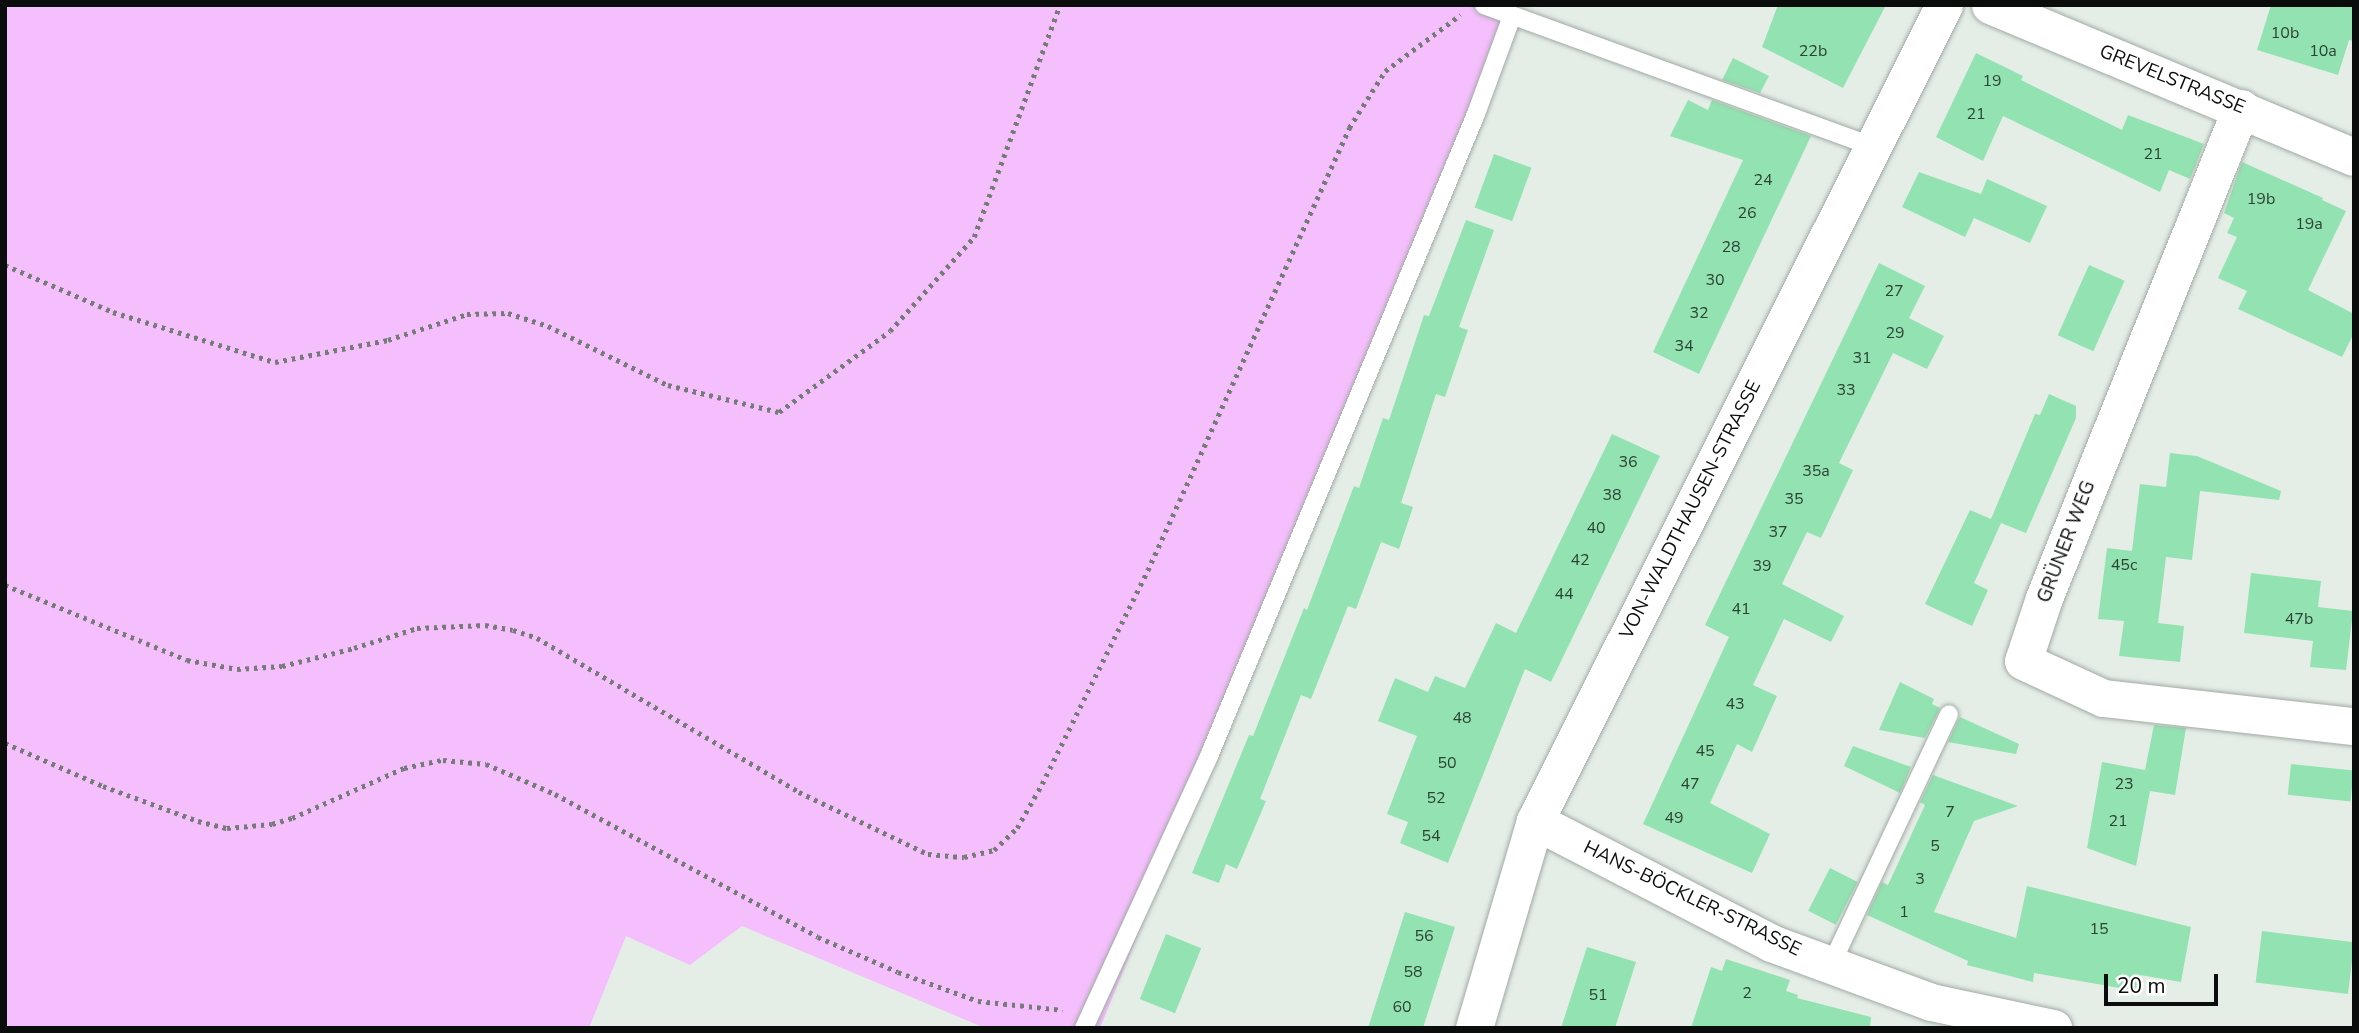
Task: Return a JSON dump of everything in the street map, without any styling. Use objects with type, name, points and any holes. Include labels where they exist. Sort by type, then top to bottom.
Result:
[{"type":"street","name":"VON-WALDTHAUSEN-STRASSE","points":[[1474,1028],[1535,821],[1944,5]]},
{"type":"street","name":"GREVELSTRASSE","points":[[1990,5],[2241,108],[2354,158]]},
{"type":"street","name":"GRÜNER WEG","points":[[2241,108],[2044,598],[2023,661],[2103,698],[2354,726]]},
{"type":"street","name":"HANS-BÖCKLER-STRASSE","points":[[1535,821],[1771,943],[1931,1002],[2053,1028]]},
{"type":"lane","points":[[1484,5],[1874,147]]},
{"type":"lane","points":[[1086,1020],[1209,756],[1476,114],[1512,16]]},
{"type":"lane","points":[[1831,965],[1949,714]]},
{"type":"path","points":[[5,265],[113,312],[275,362],[388,340],[467,314],[508,313],[548,326],[668,386],[779,412],[890,331],[974,236],[1059,5]]},
{"type":"path","points":[[5,585],[187,660],[237,669],[282,666],[354,648],[417,628],[485,625],[513,629],[537,638],[799,792],[928,853],[964,857],[994,850],[1017,828],[1042,784],[1145,575],[1349,128],[1385,71],[1463,13]]},
{"type":"path","points":[[5,743],[103,786],[198,821],[227,828],[272,824],[292,818],[404,768],[443,760],[486,764],[555,794],[818,937],[898,972],[978,1001],[1086,1020]]},
{"type":"shaded area","points":[[5,5],[1516,5],[1100,1028],[985,1028],[742,926],[690,965],[626,936],[589,1028],[5,1028]]},
{"type":"building","points":[[1778,5],[1886,5],[1843,88],[1762,47]]},
{"type":"building","points":[[2271,5],[2354,5],[2354,41],[2349,40],[2338,75],[2257,50]]},
{"type":"building","points":[[1976,53],[2023,76],[2021,80],[2122,130],[2128,115],[2204,144],[2190,179],[2169,170],[2160,192],[2003,116],[1983,161],[1936,137]]},
{"type":"building","points":[[1733,58],[1769,76],[1760,93],[1722,80]]},
{"type":"building","points":[[1688,100],[1708,110],[1712,100],[1811,136],[1699,374],[1653,352],[1743,160],[1670,136]]},
{"type":"building","points":[[1494,154],[1532,168],[1512,221],[1475,208]]},
{"type":"building","points":[[2242,162],[2346,211],[2308,290],[2354,314],[2354,333],[2342,357],[2238,309],[2247,291],[2218,278],[2237,237],[2227,233],[2234,218],[2224,213]]},
{"type":"building","points":[[1919,172],[1981,194],[1987,179],[2047,206],[2030,243],[1974,218],[1965,237],[1902,207]]},
{"type":"building","points":[[1466,220],[1494,230],[1459,327],[1468,330],[1445,397],[1436,394],[1401,503],[1413,507],[1399,549],[1381,542],[1356,609],[1348,606],[1311,699],[1301,695],[1260,799],[1266,801],[1237,869],[1226,864],[1219,883],[1192,873],[1249,735],[1253,736],[1304,608],[1307,610],[1354,486],[1359,488],[1383,418],[1389,420],[1424,315],[1429,316]]},
{"type":"building","points":[[1879,263],[1925,286],[1909,318],[1944,336],[1927,369],[1893,353],[1839,463],[1853,470],[1821,538],[1807,532],[1782,584],[1844,616],[1831,642],[1784,619],[1753,685],[1777,696],[1752,752],[1737,744],[1710,803],[1770,834],[1752,873],[1643,824],[1729,637],[1705,625]]},
{"type":"building","points":[[2089,265],[2125,281],[2093,351],[2058,335]]},
{"type":"building","points":[[2049,394],[2076,406],[2076,418],[2026,533],[2001,523],[1974,583],[1988,590],[1972,626],[1925,604],[1970,510],[1991,519],[2035,414],[2040,415]]},
{"type":"building","points":[[1612,434],[1660,456],[1551,682],[1525,669],[1448,863],[1400,843],[1408,822],[1387,814],[1417,736],[1378,721],[1395,678],[1428,692],[1435,676],[1465,688],[1496,623],[1516,633]]},
{"type":"building","points":[[2170,453],[2197,456],[2281,491],[2279,500],[2200,491],[2192,560],[2166,557],[2158,623],[2184,626],[2180,662],[2119,656],[2124,621],[2098,619],[2107,548],[2132,551],[2140,484],[2166,487]]},
{"type":"building","points":[[2251,573],[2321,581],[2318,607],[2353,611],[2346,670],[2310,667],[2313,641],[2244,633]]},
{"type":"building","points":[[1900,682],[1934,699],[1932,704],[1940,708],[1925,738],[1879,730]]},
{"type":"building","points":[[1960,717],[2019,744],[2016,754],[1948,742]]},
{"type":"building","points":[[2154,725],[2186,728],[2175,795],[2150,791],[2136,866],[2087,848],[2102,762],[2145,770]]},
{"type":"building","points":[[1853,746],[1911,767],[1900,793],[1844,766]]},
{"type":"building","points":[[2291,764],[2354,771],[2350,801],[2288,795]]},
{"type":"building","points":[[1933,775],[2018,806],[1974,821],[1934,912],[2016,938],[2027,886],[2191,927],[2181,982],[2140,975],[2137,991],[2034,973],[2033,982],[1967,965],[1968,961],[1867,915],[1882,882],[1888,885],[1925,805],[1920,802]]},
{"type":"building","points":[[1830,868],[1858,882],[1836,925],[1808,911]]},
{"type":"building","points":[[1405,912],[1455,927],[1423,1028],[1368,1028]]},
{"type":"building","points":[[2262,931],[2354,942],[2348,994],[2256,983]]},
{"type":"building","points":[[1166,934],[1201,948],[1175,1013],[1140,999]]},
{"type":"building","points":[[1587,947],[1636,962],[1615,1028],[1561,1028]]},
{"type":"building","points":[[1726,959],[1790,980],[1786,991],[1798,995],[1797,998],[1871,1017],[1870,1028],[1691,1028],[1711,967],[1722,971]]}]
